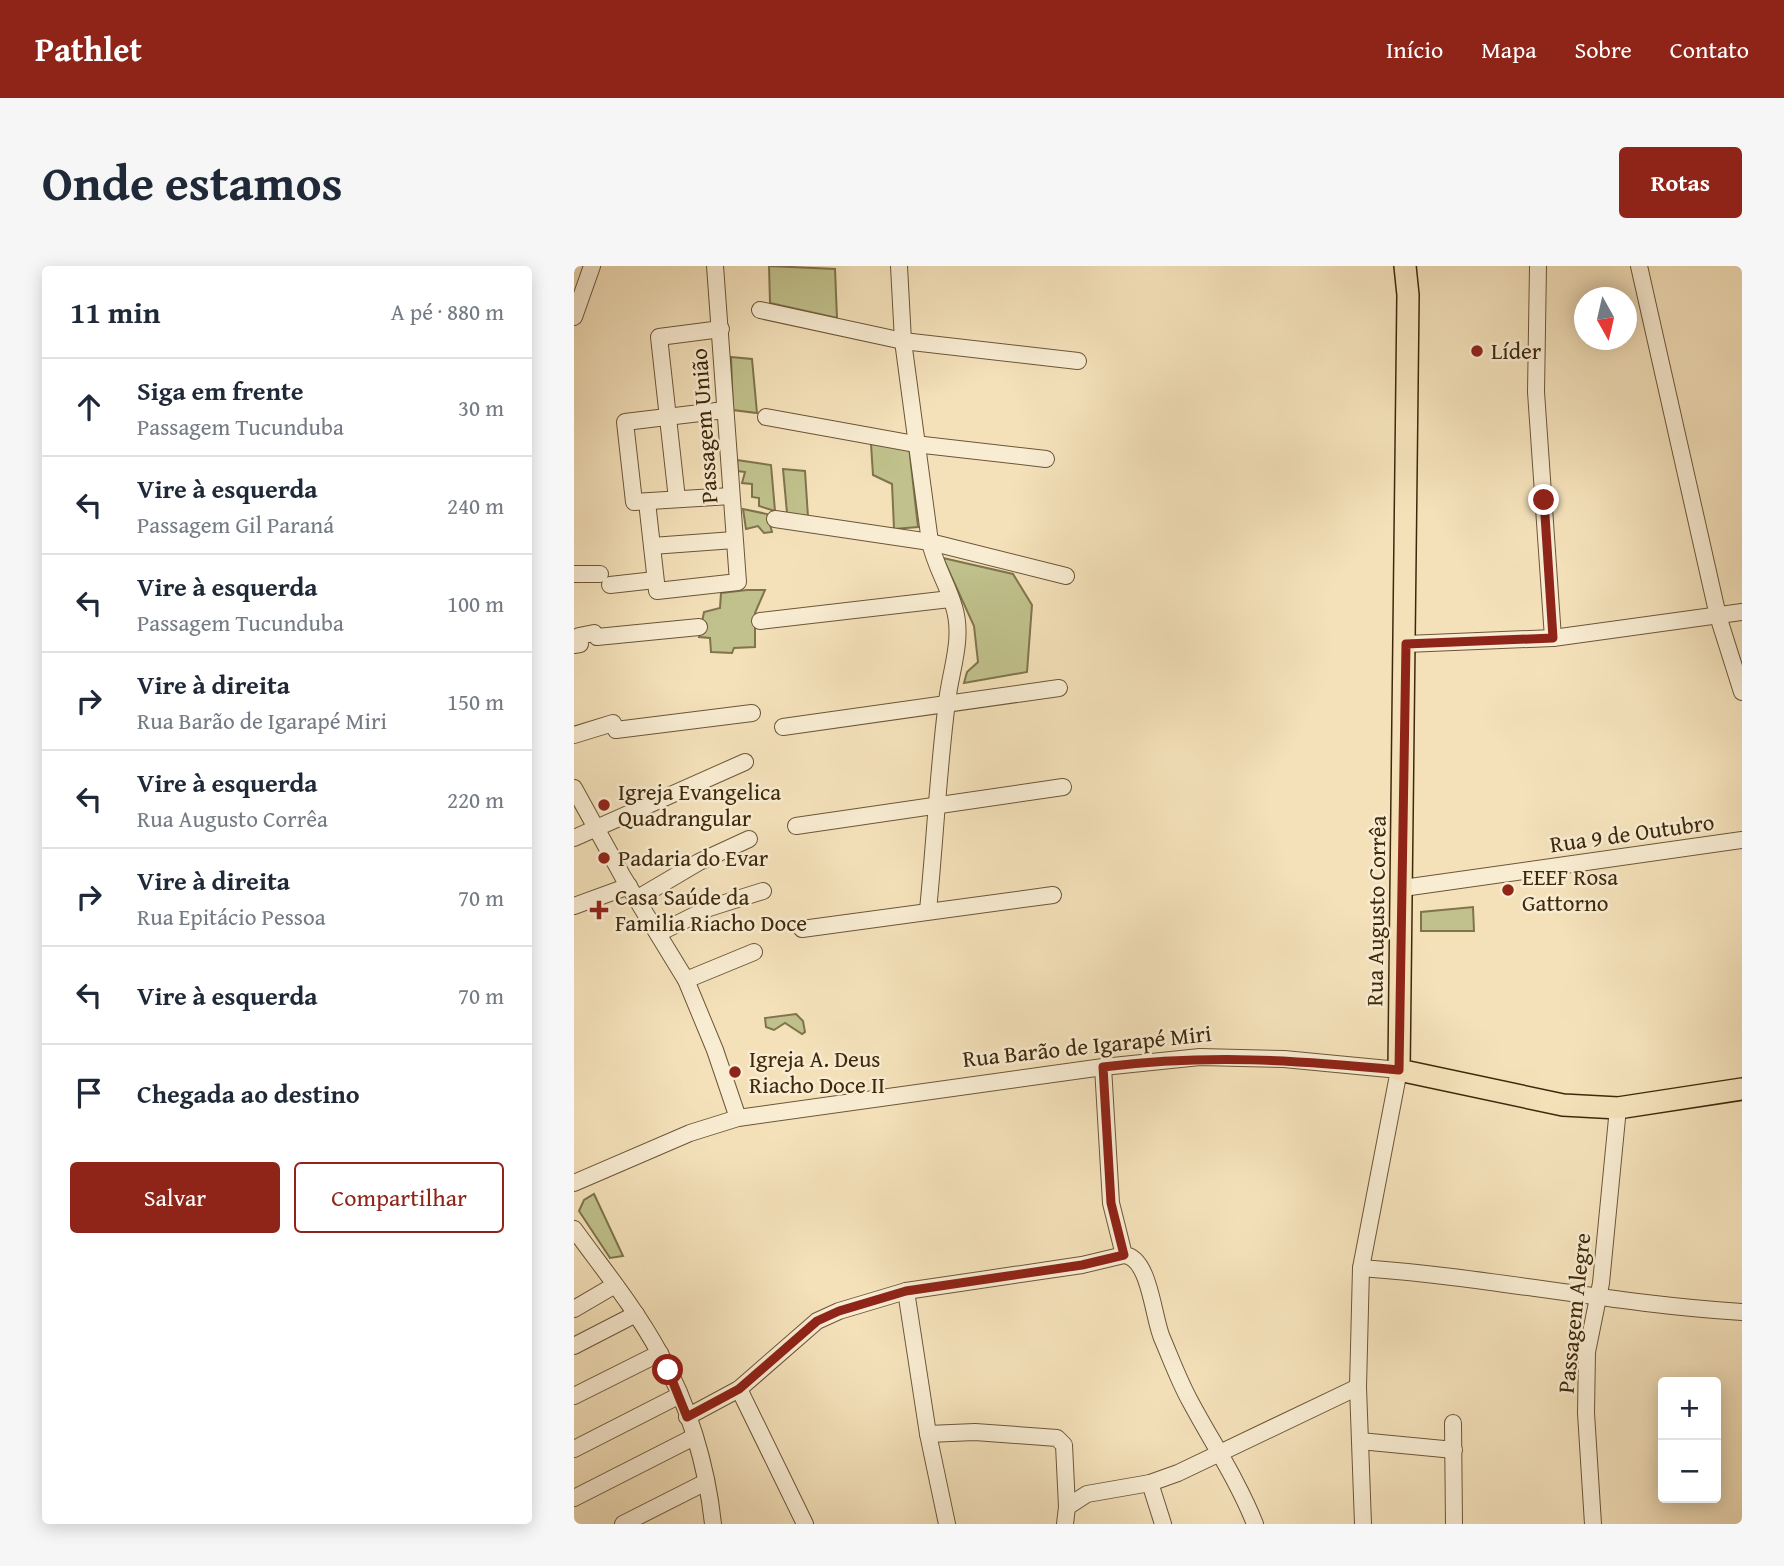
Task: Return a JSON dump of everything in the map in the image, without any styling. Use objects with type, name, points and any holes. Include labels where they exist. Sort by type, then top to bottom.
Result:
[{"type":"main road","points":[[1389,266],[1408,295]]},
{"type":"main road","name":"Rua Augusto Corrêa","points":[[1399,1070],[1406,644],[1408,295],[1405,266]]},
{"type":"main road","name":"Rua Barão de Igarapé Miri","points":[[1399,1070],[1563,1105],[1618,1108],[1742,1089]]},
{"type":"street","points":[[575,311],[579,283],[591,266]]},
{"type":"street","name":"Passagem União","points":[[654,580],[659,592],[738,582],[715,266]]},
{"type":"street","points":[[899,266],[903,341],[930,542],[955,608],[957,634],[946,704],[928,910]]},
{"type":"street","points":[[1538,266],[1536,392],[1553,638]]},
{"type":"street","points":[[1639,266],[1718,616],[1742,692]]},
{"type":"street","points":[[760,310],[903,341],[1078,361]]},
{"type":"street","points":[[677,499],[659,337],[720,329]]},
{"type":"street","points":[[725,411],[667,415],[625,422],[632,500],[636,503],[731,496]]},
{"type":"street","points":[[766,417],[915,444],[1046,459]]},
{"type":"street","points":[[574,574],[605,580],[654,580],[647,502]]},
{"type":"street","points":[[775,519],[930,542],[1066,576]]},
{"type":"street","points":[[652,546],[734,540]]},
{"type":"street","points":[[760,621],[950,599]]},
{"type":"street","points":[[1406,644],[1553,638],[1742,612]]},
{"type":"street","points":[[574,645],[580,644],[579,636],[594,633],[597,638],[699,627]]},
{"type":"street","points":[[783,727],[1059,688]]},
{"type":"street","points":[[574,735],[613,723],[616,730],[751,713]]},
{"type":"street","points":[[574,838],[746,762]]},
{"type":"street","points":[[796,826],[1063,787]]},
{"type":"street","points":[[574,788],[595,830],[687,980],[738,1118]]},
{"type":"street","points":[[574,906],[633,892],[749,839]]},
{"type":"street","name":"Rua 9 de Outubro","points":[[1403,888],[1742,840]]},
{"type":"street","points":[[659,933],[709,908],[763,891]]},
{"type":"street","points":[[802,929],[1053,895]]},
{"type":"street","points":[[687,980],[754,952]]},
{"type":"street","name":"Rua Barão de Igarapé Miri","points":[[574,1184],[690,1133],[738,1118],[1103,1067],[1228,1057],[1284,1059],[1399,1070]]},
{"type":"street","points":[[1103,1067],[1111,1203],[1124,1255]]},
{"type":"street","name":"Rua Augusto Corrêa","points":[[1363,1524],[1358,1387],[1361,1268],[1399,1070]]},
{"type":"street","name":"Passagem Alegre","points":[[1593,1524],[1587,1352],[1599,1298],[1618,1108]]},
{"type":"street","points":[[574,1229],[636,1314],[660,1353],[694,1437],[706,1482],[713,1524]]},
{"type":"street","points":[[574,1258],[589,1250]]},
{"type":"street","points":[[687,1417],[739,1389],[817,1321],[839,1311],[906,1291],[1082,1265],[1124,1255],[1135,1259],[1143,1272],[1160,1334],[1189,1399],[1246,1501],[1255,1524]]},
{"type":"street","points":[[1361,1268],[1491,1282],[1599,1298],[1742,1312]]},
{"type":"street","points":[[574,1310],[615,1285]]},
{"type":"street","points":[[906,1291],[928,1434],[947,1524]]},
{"type":"street","points":[[574,1346],[636,1314]]},
{"type":"street","points":[[574,1396],[660,1353]]},
{"type":"street","points":[[1067,1507],[1087,1494],[1150,1483],[1358,1387]]},
{"type":"street","points":[[739,1389],[805,1524]]},
{"type":"street","points":[[574,1449],[678,1396]]},
{"type":"street","points":[[1453,1423],[1454,1524]]},
{"type":"street","points":[[928,1434],[975,1432],[1057,1438],[1064,1445],[1067,1507],[1065,1524]]},
{"type":"street","points":[[574,1498],[694,1437]]},
{"type":"street","points":[[1360,1441],[1454,1450]]},
{"type":"street","points":[[623,1524],[706,1482]]},
{"type":"street","points":[[1150,1483],[1163,1524]]},
{"type":"green space","points":[[769,266],[835,269],[837,318],[770,303]]},
{"type":"green space","points":[[731,357],[752,359],[757,413],[733,410]]},
{"type":"green space","points":[[871,444],[909,447],[918,527],[894,529],[892,484],[873,475]]},
{"type":"green space","points":[[737,460],[771,465],[775,511],[759,506],[759,498],[752,497],[752,484],[742,483],[745,472],[738,471]]},
{"type":"green space","points":[[783,469],[805,471],[808,517],[787,513]]},
{"type":"green space","points":[[743,509],[767,514],[772,532],[764,533],[758,526],[746,529]]},
{"type":"green space","points":[[943,558],[1013,574],[1032,605],[1027,672],[964,683],[967,672],[978,662],[974,626]]},
{"type":"green space","points":[[765,590],[755,613],[755,647],[734,648],[732,653],[711,652],[710,638],[699,637],[704,612],[720,608],[721,593]]},
{"type":"green space","points":[[1473,907],[1474,931],[1421,931],[1421,912]]},
{"type":"green space","points":[[796,1014],[803,1021],[805,1032],[802,1034],[785,1023],[774,1030],[766,1027],[765,1018]]},
{"type":"green space","points":[[594,1194],[623,1256],[610,1258],[579,1211],[584,1200]]},
{"type":"place","name":"Líder","points":[[1477,351]]},
{"type":"place","name":"Igreja Evangelica Quadrangular","points":[[604,805]]},
{"type":"place","name":"Padaria do Evar","points":[[604,858]]},
{"type":"place","name":"EEEF Rosa Gattorno","points":[[1508,890]]},
{"type":"place","name":"Casa Saúde da Familia Riacho Doce","points":[[599,910]]},
{"type":"place","name":"Igreja A. Deus Riacho Doce II","points":[[735,1072]]},
{"type":"route","points":[[668,1370],[687,1417],[728,1397],[754,1378],[798,1336],[828,1315],[906,1291],[1082,1265],[1124,1255],[1111,1203],[1103,1067],[1200,1057],[1228,1057],[1284,1059],[1399,1070],[1406,644],[1553,638],[1544,500]]}]
